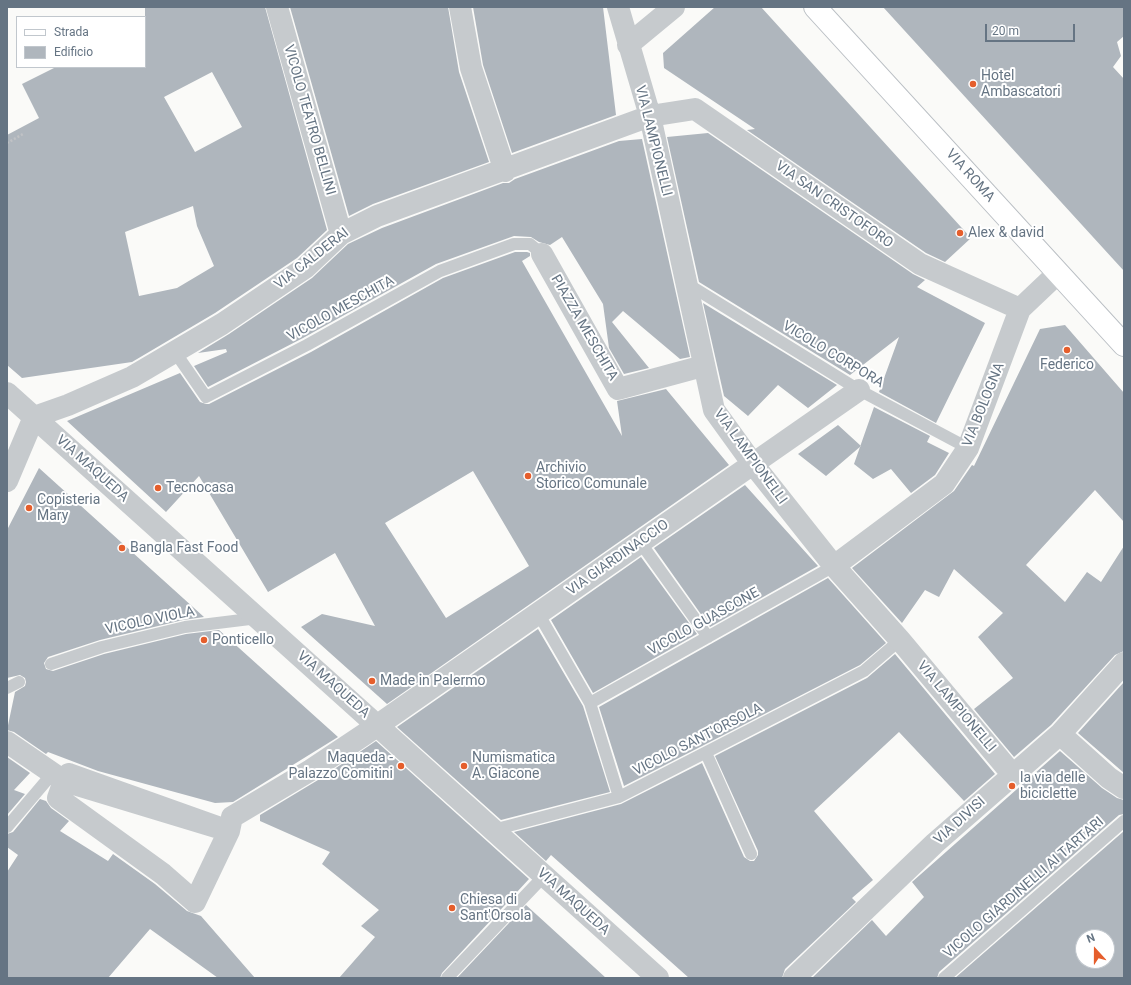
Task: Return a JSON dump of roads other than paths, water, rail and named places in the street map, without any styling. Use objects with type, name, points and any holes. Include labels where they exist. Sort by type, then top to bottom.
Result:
[{"type":"street","name":"VICOLO TEATRO BELLINI","points":[[277,7],[341,234]]},
{"type":"street","points":[[460,7],[471,68],[505,171]]},
{"type":"street","name":"VIA LAMPIONELLI","points":[[618,7],[650,116],[703,366],[714,410],[753,464],[834,566],[900,640],[1012,774]]},
{"type":"street","points":[[628,45],[674,7]]},
{"type":"street","name":"VIA ROMA","points":[[816,7],[1124,344]]},
{"type":"street","name":"VIA SAN CRISTOFORO","points":[[650,116],[695,109],[920,264],[1020,309]]},
{"type":"street","name":"VIA CALDERAI","points":[[34,417],[68,405],[132,377],[175,352],[222,324],[305,268],[341,234],[377,216],[505,171],[650,116]]},
{"type":"street","name":"PIAZZA MESCHITA","points":[[542,254],[618,389],[703,366]]},
{"type":"street","name":"VIA BOLOGNA","points":[[834,566],[944,484],[968,448],[1020,309],[1058,273]]},
{"type":"street","name":"VIA GIARDINACCIO","points":[[58,778],[58,798],[163,874],[195,902],[229,831],[232,817],[311,770],[859,390]]},
{"type":"street","name":"VIA MAQUEDA","points":[[7,393],[658,978]]},
{"type":"street","points":[[7,481],[34,417]]},
{"type":"street","name":"VIA DIVISI","points":[[794,978],[935,843],[1012,774],[1060,734],[1124,663]]},
{"type":"street","points":[[1060,734],[1109,778],[1124,788]]},
{"type":"street","points":[[7,742],[58,778],[69,774],[229,831]]},
{"type":"lane","name":"VICOLO MESCHITA","points":[[175,352],[206,397],[307,345],[440,271],[514,244],[530,244],[542,254]]},
{"type":"lane","name":"VICOLO CORPORA","points":[[685,282],[859,390],[968,448]]},
{"type":"lane","points":[[640,542],[708,637]]},
{"type":"lane","name":"VICOLO GUASCONE","points":[[590,703],[834,566]]},
{"type":"lane","points":[[538,613],[590,703],[619,797]]},
{"type":"lane","name":"VICOLO VIOLA","points":[[51,664],[102,647],[185,627],[258,618]]},
{"type":"lane","name":"VICOLO SANT'ORSOLA","points":[[493,830],[619,797],[864,671],[900,640]]},
{"type":"lane","points":[[7,688],[18,682]]},
{"type":"lane","points":[[706,753],[751,854]]},
{"type":"lane","points":[[7,827],[58,778]]},
{"type":"lane","name":"VICOLO GIARDINELLI AI TARTARI","points":[[944,978],[1124,822]]},
{"type":"lane","points":[[447,978],[544,876]]},
{"type":"place","name":"Hotel Ambascatori","points":[[973,84]]},
{"type":"place","name":"Alex & david","points":[[960,233]]},
{"type":"place","name":"Federico","points":[[1067,350]]},
{"type":"place","name":"Archivio Storico Comunale","points":[[528,476]]},
{"type":"place","name":"Tecnocasa","points":[[158,488]]},
{"type":"place","name":"Copisteria Mary","points":[[29,508]]},
{"type":"place","name":"Bangla Fast Food","points":[[122,548]]},
{"type":"place","name":"Ponticello","points":[[204,640]]},
{"type":"place","name":"Made in Palermo","points":[[372,681]]},
{"type":"place","name":"Maqueda - Palazzo Comitini","points":[[401,766]]},
{"type":"place","name":"Numismatica A. Giacone","points":[[464,766]]},
{"type":"place","name":"la via delle biciclette","points":[[1012,786]]},
{"type":"place","name":"Chiesa di Sant'Orsola","points":[[452,908]]}]
